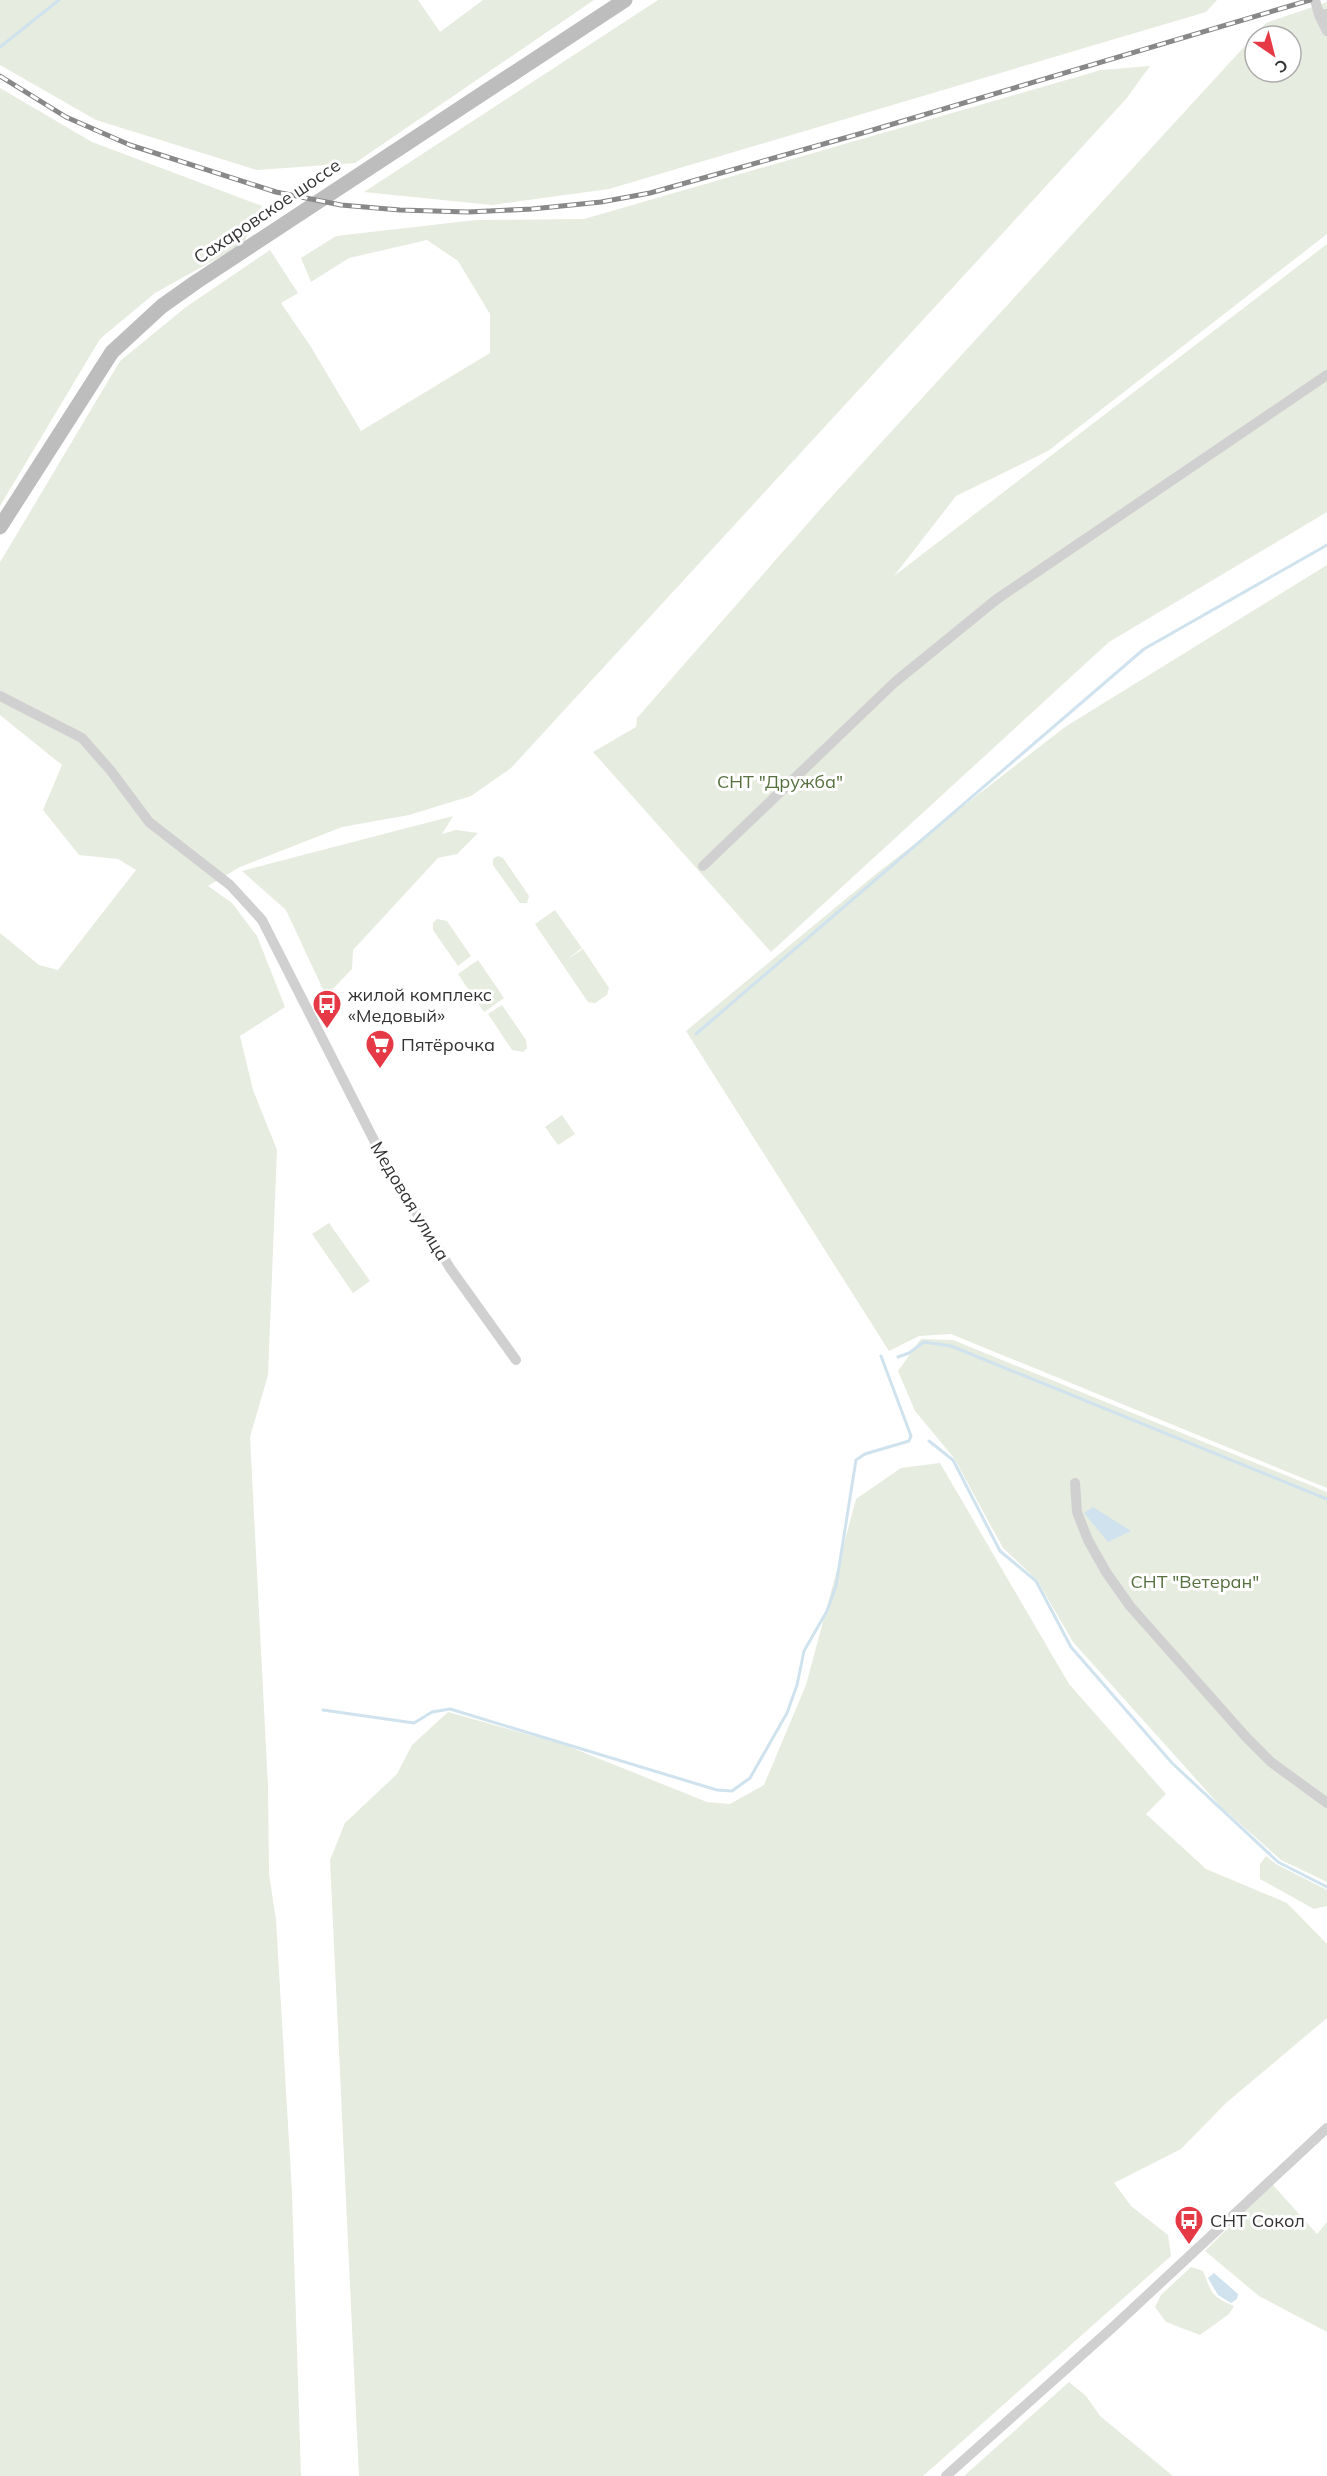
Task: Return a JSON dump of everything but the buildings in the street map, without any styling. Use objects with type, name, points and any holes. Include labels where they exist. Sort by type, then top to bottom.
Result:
[{"type":"main road","name":"Сахаровское шоссе","points":[[0,527],[104,363],[132,331],[196,282],[625,0]]},
{"type":"street","points":[[1315,0],[1323,14],[1327,31]]},
{"type":"street","points":[[703,866],[895,682],[980,612],[1327,375]]},
{"type":"street","name":"Медовая улица","points":[[0,696],[82,738],[111,771],[149,822],[217,874],[248,902],[274,940],[404,1195],[450,1268],[516,1360]]},
{"type":"street","points":[[1075,1483],[1077,1512],[1088,1539],[1106,1572],[1130,1606],[1158,1641],[1261,1751],[1303,1787],[1327,1803]]},
{"type":"street","points":[[946,2476],[1145,2298],[1327,2129]]},
{"type":"green space","points":[[0,0],[418,0],[440,32],[483,0],[594,0],[355,163],[257,170],[96,120],[0,65]]},
{"type":"green space","points":[[658,0],[1217,0],[1206,12],[609,189],[492,205],[364,192]]},
{"type":"green space","name":"СНТ \"Дружба\"","points":[[1327,2],[1327,234],[1048,451],[956,496],[894,576],[1327,244],[1327,512],[1109,642],[771,952],[593,752],[636,727],[637,718],[823,506],[1243,48],[1243,84],[1303,84],[1303,24],[1265,24]]},
{"type":"green space","points":[[1150,66],[1126,99],[511,768],[471,796],[409,815],[342,827],[240,867],[208,886],[232,903],[257,936],[285,1007],[240,1036],[253,1090],[277,1150],[268,1375],[250,1437],[268,1787],[269,1874],[276,1920],[292,2193],[301,2476],[0,2476],[0,933],[39,965],[58,970],[136,870],[118,859],[79,855],[43,810],[62,765],[0,715],[0,562],[120,361],[186,307],[270,250],[298,293],[281,303],[311,347],[361,431],[490,353],[490,314],[458,261],[427,240],[349,258],[311,282],[301,258],[336,236],[476,220],[584,219],[1101,70]]},
{"type":"green space","points":[[0,88],[92,142],[262,206],[243,244],[155,293],[100,339],[0,506]]},
{"type":"green space","points":[[1327,565],[1327,1488],[951,1334],[919,1336],[889,1351],[686,1031],[876,874],[1065,727]]},
{"type":"green space","points":[[453,816],[442,834],[456,830],[478,833],[457,854],[438,858],[353,950],[352,969],[326,996],[286,910],[242,871]]},
{"type":"green space","points":[[498,856],[503,858],[529,896],[527,903],[520,903],[493,865],[493,859]]},
{"type":"green space","points":[[555,910],[582,948],[566,960],[583,949],[609,988],[607,995],[595,1003],[588,1002],[535,924]]},
{"type":"green space","points":[[437,919],[447,921],[471,956],[458,966],[433,930],[433,923]]},
{"type":"green space","points":[[478,960],[504,998],[484,1012],[458,974]]},
{"type":"green space","points":[[502,1005],[526,1040],[527,1048],[523,1052],[512,1050],[488,1014]]},
{"type":"green space","points":[[562,1115],[575,1134],[558,1145],[545,1127]]},
{"type":"green space","points":[[329,1223],[370,1281],[353,1293],[312,1234]]},
{"type":"green space","name":"СНТ \"Ветеран\"","points":[[921,1339],[953,1340],[1327,1492],[1327,1882],[1281,1860],[1221,1807],[1073,1642],[1037,1580],[1003,1548],[954,1458],[915,1411],[898,1371]]},
{"type":"green space","points":[[940,1463],[1069,1684],[1166,1794],[1146,1814],[1206,1869],[1287,1903],[1327,1944],[1327,2018],[1226,2103],[1181,2149],[1114,2183],[1131,2206],[1168,2235],[1171,2256],[923,2476],[359,2476],[330,1860],[345,1823],[397,1774],[412,1745],[448,1712],[565,1745],[707,1802],[730,1804],[764,1785],[806,1685],[856,1499],[901,1468]]},
{"type":"green space","points":[[1266,1856],[1276,1864],[1327,1890],[1327,1906],[1314,1909],[1260,1879],[1260,1864]]},
{"type":"green space","points":[[1272,2184],[1317,2234],[1327,2222],[1327,2332],[1259,2296],[1205,2251]]},
{"type":"green space","points":[[1191,2267],[1203,2271],[1213,2293],[1234,2306],[1229,2314],[1200,2335],[1166,2322],[1155,2307],[1161,2295]]},
{"type":"green space","points":[[1069,2382],[1086,2396],[1100,2416],[1173,2476],[964,2476]]},
{"type":"water","points":[[1093,1507],[1131,1531],[1108,1542],[1084,1513]]},
{"type":"water","points":[[1214,2273],[1238,2294],[1237,2299],[1231,2303],[1218,2295],[1208,2278]]},
{"type":"waterway","points":[[0,47],[59,0]]},
{"type":"waterway","points":[[696,1034],[1144,649],[1327,545]]},
{"type":"waterway","points":[[898,1357],[909,1353],[924,1342],[951,1346],[1327,1499]]},
{"type":"waterway","points":[[323,1710],[414,1723],[432,1712],[450,1709],[717,1790],[732,1791],[750,1778],[787,1713],[797,1685],[804,1651],[827,1611],[836,1586],[856,1460],[865,1454],[909,1441],[911,1436],[881,1356]]},
{"type":"waterway","points":[[929,1441],[953,1460],[1000,1551],[1036,1581],[1071,1647],[1172,1763],[1278,1862],[1327,1887]]},
{"type":"railway","points":[[0,76],[66,117],[130,145],[276,192],[341,205],[400,210],[468,212],[532,209],[601,202],[650,193],[866,132],[1310,0]]},
{"type":"place","name":"жилой комплекс «Медовый»","points":[[327,1030]]},
{"type":"place","name":"Пятёрочка","points":[[380,1070]]},
{"type":"place","name":"СНТ Сокол","points":[[1189,2246]]}]
